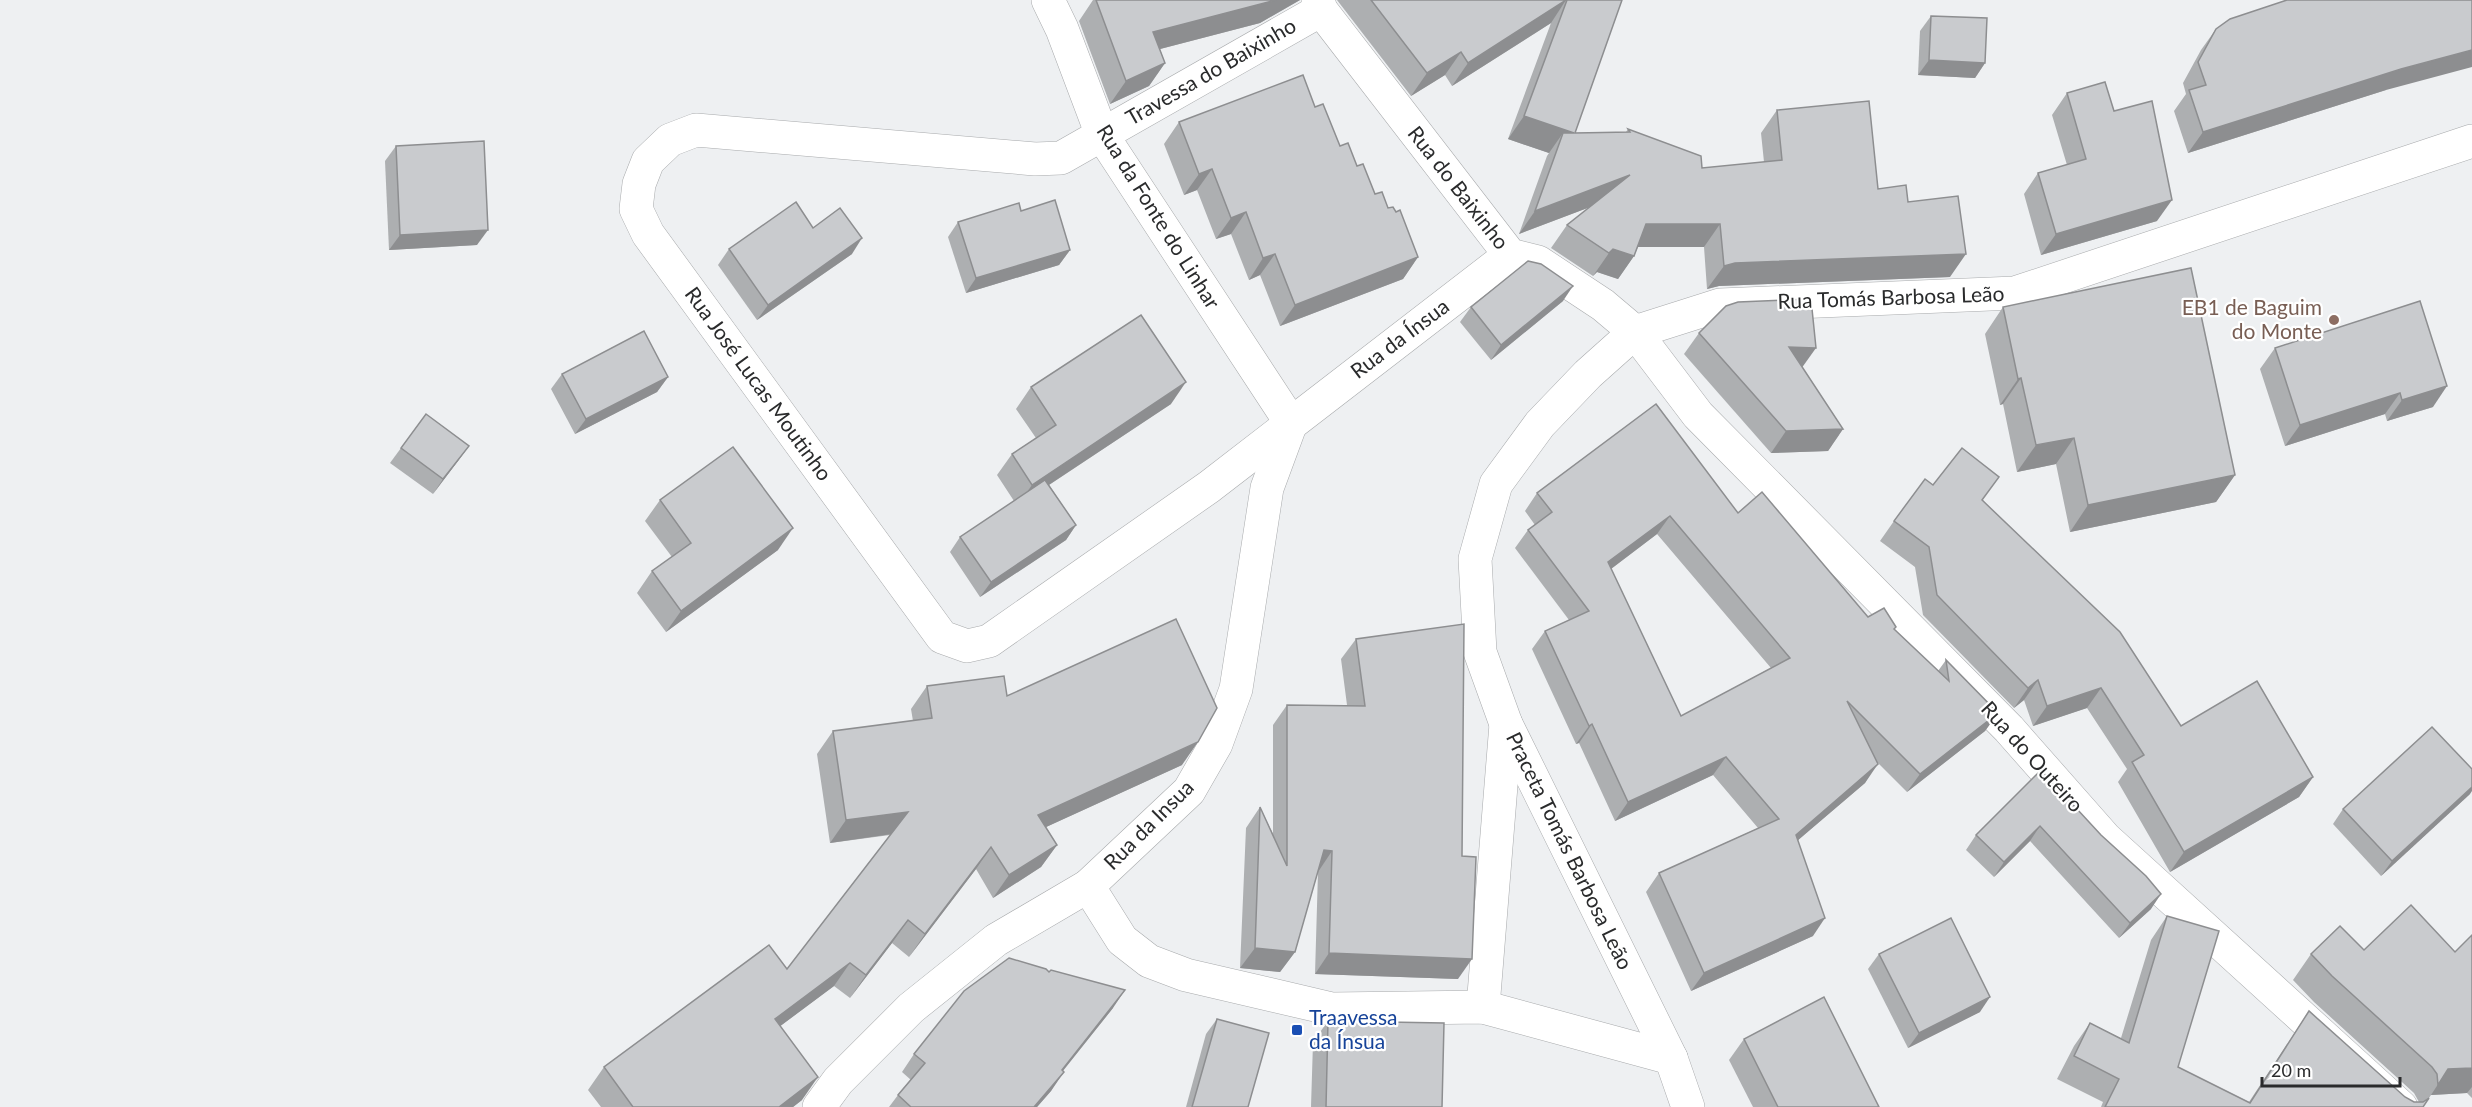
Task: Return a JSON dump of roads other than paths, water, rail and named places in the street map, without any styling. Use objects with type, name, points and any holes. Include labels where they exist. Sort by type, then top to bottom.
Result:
[{"type":"street","name":"Rua da Fonte do Linhar","points":[[1048,0],[1062,29],[1101,135],[1290,423]]},
{"type":"street","name":"Travessa do Baixinho","points":[[1101,135],[1319,5]]},
{"type":"street","name":"Rua do Baixinho","points":[[1319,5],[1510,255],[1538,262],[1603,305],[1635,332]]},
{"type":"street","name":"Rua José Lucas Moutinho","points":[[1101,135],[1061,158],[1035,159],[696,130],[670,140],[648,161],[639,184],[636,209],[648,234],[942,638],[967,646],[989,641],[1209,487],[1290,423]]},
{"type":"street","name":"Rua Tomás Barbosa Leão","points":[[1506,724],[1480,652],[1476,601],[1475,559],[1496,484],[1540,424],[1588,374],[1635,332],[1720,305],[2015,293],[2472,141]]},
{"type":"street","name":"Rua da Ínsua","points":[[1290,423],[1510,255]]},
{"type":"street","name":"Rua do Outeiro","points":[[1635,332],[1698,415],[2009,729],[2105,838],[2401,1107]]},
{"type":"street","name":"Rua da Insua","points":[[819,1107],[838,1081],[920,1001],[996,940],[1088,886],[1189,790],[1216,744],[1236,688],[1267,488],[1290,423]]},
{"type":"street","name":"Praceta Tomás Barbosa Leão","points":[[1483,1007],[1506,724]]},
{"type":"street","name":"Praceta Tomás Barbosa Leão","points":[[1506,724],[1671,1058],[1688,1107]]},
{"type":"street","points":[[1088,886],[1122,940],[1149,961],[1186,975],[1332,1009],[1483,1007],[1671,1058]]},
{"type":"place","name":"EB1 de Baguim do Monte","points":[[2334,320]]},
{"type":"place","name":"Traavessa da Ínsua","points":[[1297,1030]]}]
